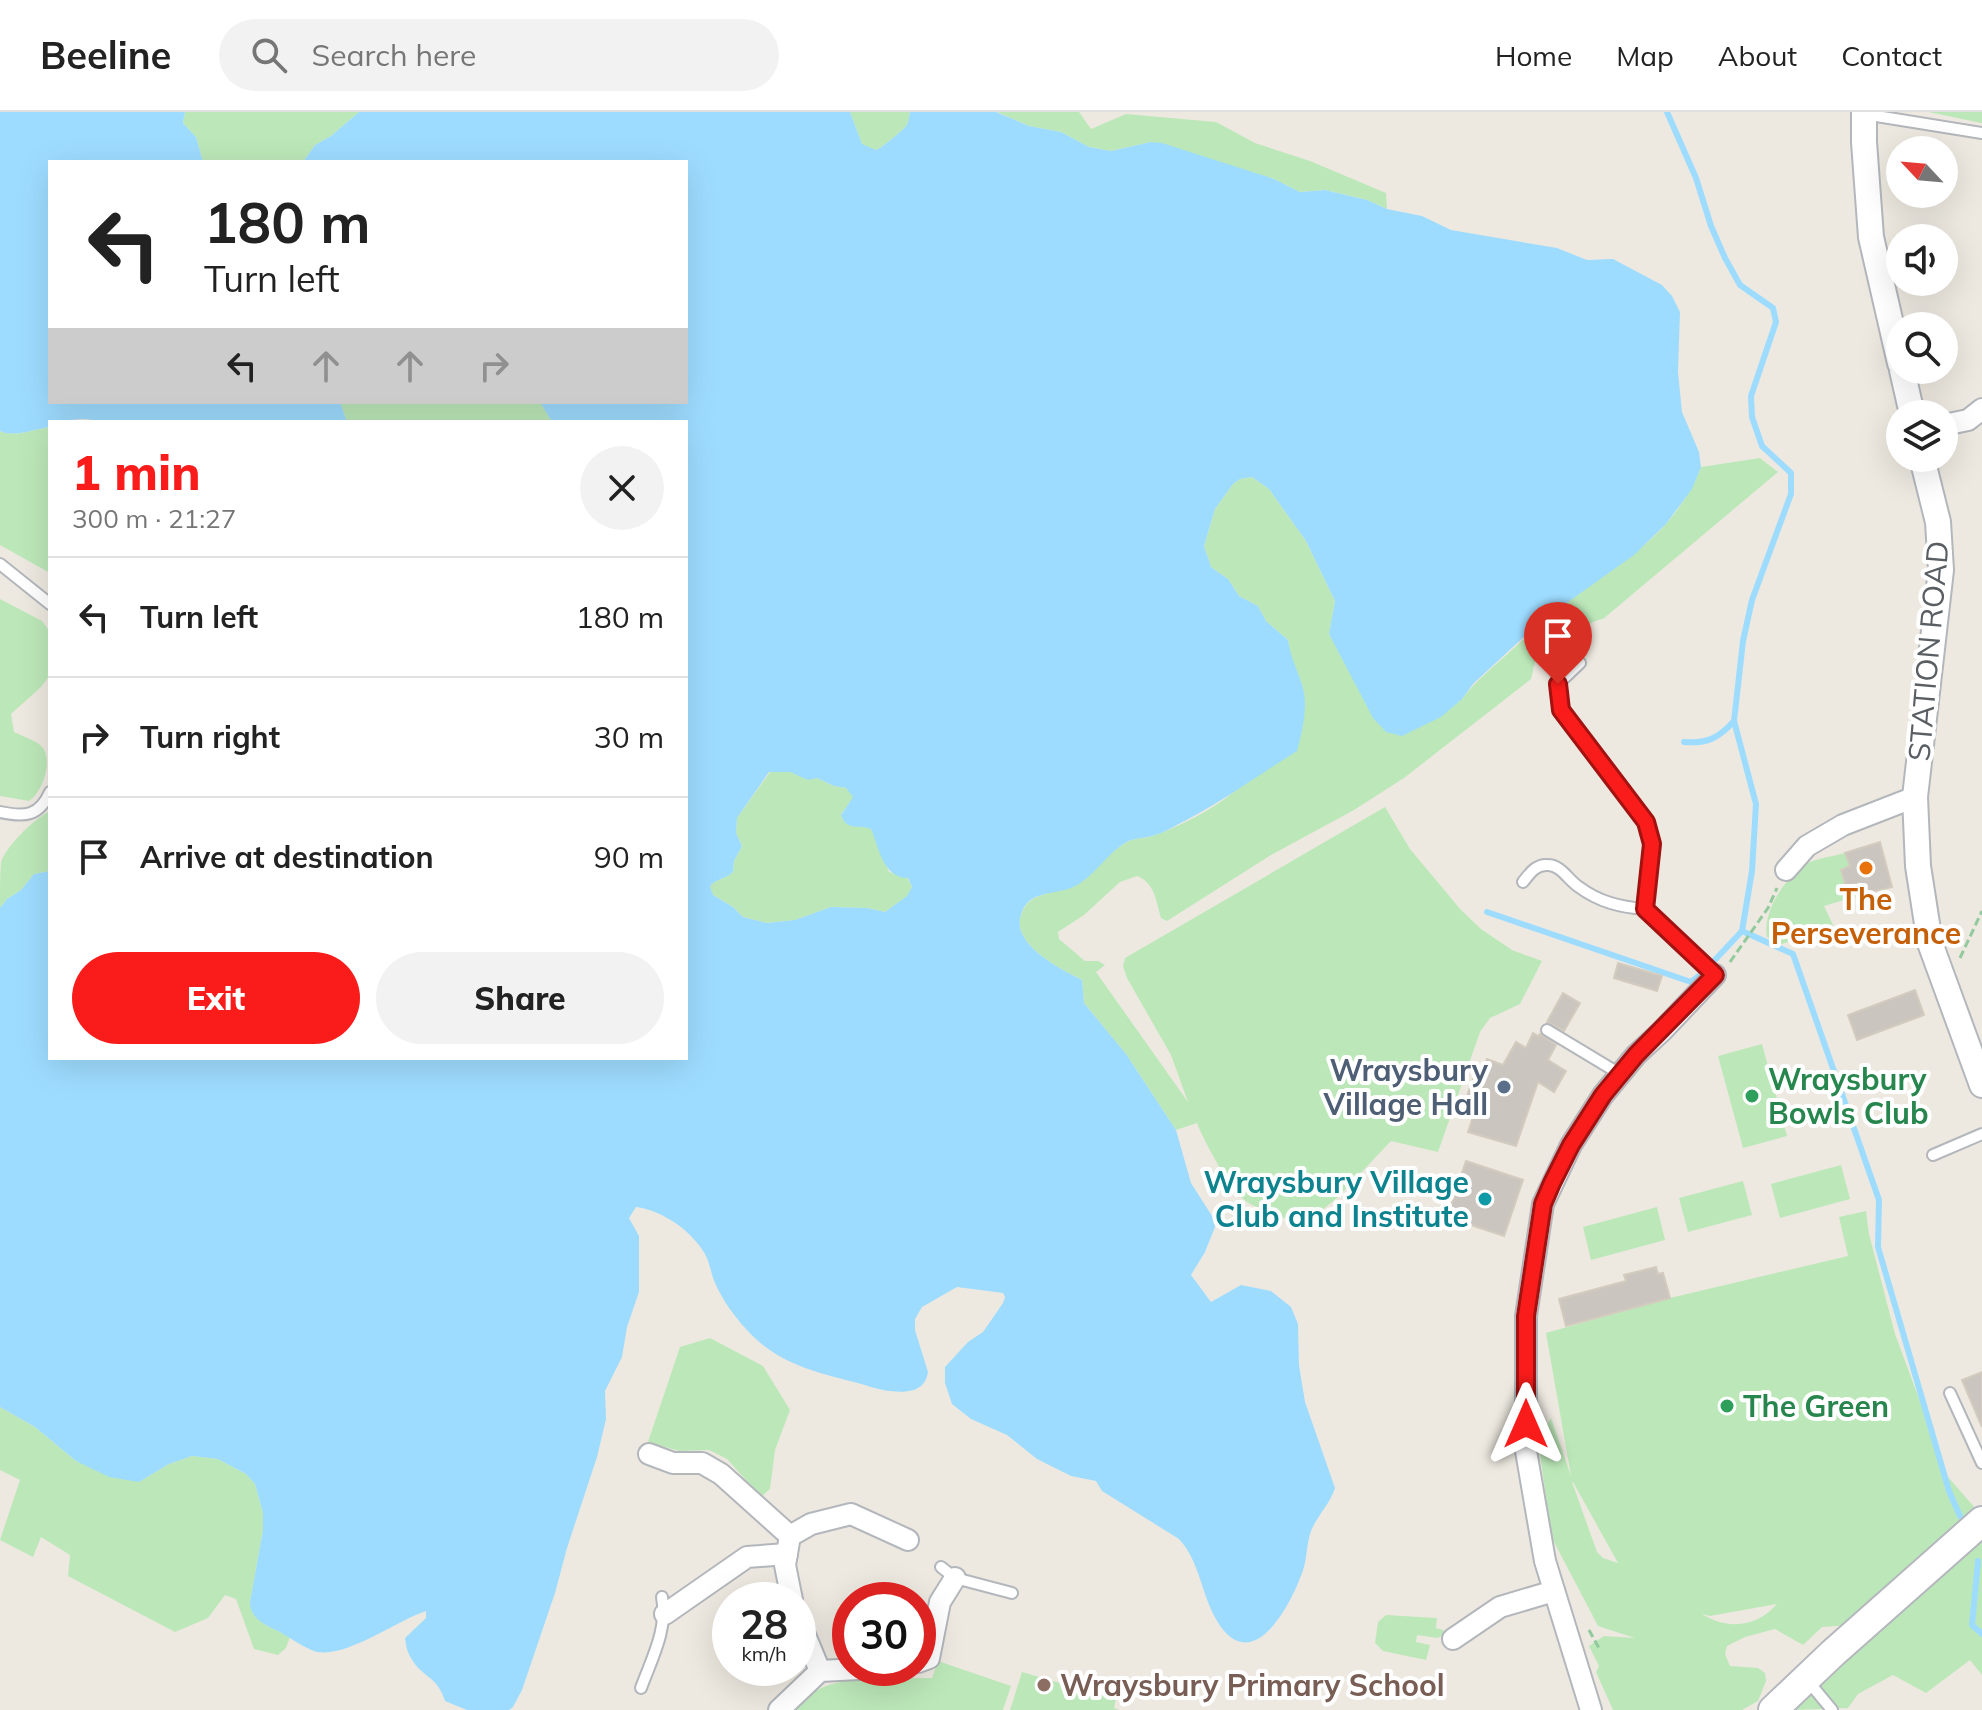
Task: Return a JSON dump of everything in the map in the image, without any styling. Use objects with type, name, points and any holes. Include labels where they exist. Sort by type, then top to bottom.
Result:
[{"type":"main road","points":[[1773,1710],[1982,1521]]},
{"type":"street","points":[[1864,113],[1871,237],[1888,312]]},
{"type":"street","points":[[1958,422],[1968,420],[1982,409]]},
{"type":"street","name":"STATION ROAD","points":[[1926,472],[1938,522],[1941,570],[1915,797],[1918,866],[1930,943],[1982,1085]]},
{"type":"street","points":[[1786,870],[1807,846],[1843,825],[1915,797]]},
{"type":"street","points":[[1591,1710],[1545,1561],[1526,1451],[1526,1316],[1543,1204],[1571,1145],[1603,1095],[1636,1055],[1715,975]]},
{"type":"street","points":[[660,1463],[702,1463],[721,1474],[788,1545]]},
{"type":"street","points":[[664,1605],[747,1557],[788,1545],[811,1524],[851,1514],[908,1540]]},
{"type":"street","points":[[788,1545],[785,1565],[788,1582]]},
{"type":"street","points":[[936,1622],[948,1572]]},
{"type":"street","points":[[1453,1639],[1500,1607],[1554,1591]]},
{"type":"street","points":[[816,1661],[820,1671]]},
{"type":"street","points":[[779,1710],[820,1671],[832,1670]]},
{"type":"lane","points":[[1864,113],[1982,133]]},
{"type":"lane","points":[[0,564],[48,602]]},
{"type":"lane","points":[[1580,663],[1558,684],[1561,710],[1646,822],[1652,844],[1645,909]]},
{"type":"lane","points":[[0,812],[19,816],[33,814],[48,796]]},
{"type":"lane","points":[[1523,882],[1536,868],[1547,864],[1556,866],[1578,887],[1603,901],[1620,907],[1645,909],[1715,975]]},
{"type":"lane","points":[[1547,1030],[1620,1074]]},
{"type":"lane","points":[[1933,1155],[1982,1134]]},
{"type":"lane","points":[[1950,1393],[1982,1463]]},
{"type":"lane","points":[[948,1572],[1012,1593]]},
{"type":"lane","points":[[641,1688],[664,1605]]},
{"type":"lane","points":[[1806,1679],[1832,1710]]},
{"type":"path","points":[[1715,975],[1732,960],[1768,908],[1786,870]]},
{"type":"path","points":[[1946,986],[1982,911]]},
{"type":"green space","points":[[185,112],[359,112],[331,136],[315,145],[304,160],[202,160],[196,137],[183,123]]},
{"type":"green space","points":[[850,112],[910,112],[907,125],[876,150],[862,145]]},
{"type":"green space","points":[[997,112],[1079,112],[1091,129],[1126,114],[1216,122],[1255,143],[1310,161],[1386,193],[1387,209],[1367,200],[1325,190],[1300,192],[1274,179],[1151,142],[1111,151],[1089,147],[1061,132],[1029,126]]},
{"type":"green space","points":[[1929,112],[1982,112],[1982,123],[1981,123]]},
{"type":"green space","points":[[341,404],[541,404],[551,420],[346,420]]},
{"type":"green space","points":[[48,427],[48,572],[0,545],[0,431],[18,433]]},
{"type":"green space","points":[[1760,458],[1778,472],[1603,619],[1578,629],[1548,649],[1536,660],[1531,679],[1404,778],[1354,810],[1271,855],[1167,921],[1161,918],[1148,883],[1137,876],[1120,882],[1084,915],[1058,932],[1059,939],[1085,961],[1098,961],[1105,965],[1096,972],[1188,1102],[1171,1055],[1127,978],[1123,966],[1125,958],[1385,807],[1410,849],[1461,910],[1481,929],[1512,950],[1542,961],[1520,1004],[1490,1018],[1480,1032],[1438,1152],[1391,1141],[1337,1198],[1322,1210],[1294,1221],[1267,1212],[1242,1198],[1223,1174],[1197,1123],[1176,1130],[1126,1054],[1084,1003],[1082,980],[1032,948],[1020,929],[1023,909],[1036,897],[1071,886],[1085,878],[1125,843],[1176,827],[1232,793],[1255,764],[1303,688],[1291,660],[1288,640],[1266,621],[1258,606],[1239,596],[1228,579],[1211,567],[1204,546],[1215,509],[1240,479],[1252,477],[1269,489],[1306,541],[1335,601],[1329,635],[1462,699],[1548,617],[1653,537],[1680,507],[1701,467]]},
{"type":"green space","points":[[0,599],[42,621],[48,629],[48,678],[11,714],[14,732],[43,748],[47,761],[45,777],[29,801],[0,796]]},
{"type":"green space","points":[[770,772],[790,772],[846,788],[854,797],[841,814],[871,828],[889,872],[907,877],[912,887],[908,896],[885,912],[831,907],[795,920],[767,923],[743,917],[713,895],[710,886],[733,872],[734,861],[742,846],[736,833],[737,818]]},
{"type":"green space","points":[[48,812],[48,871],[34,874],[0,908],[1,862],[9,848],[36,820]]},
{"type":"green space","points":[[1845,853],[1864,894],[1824,906],[1834,927],[1782,944],[1767,937],[1766,927],[1772,906],[1792,876],[1808,863]]},
{"type":"green space","name":"Wraysbury Bowls Club","points":[[1762,1044],[1787,1136],[1743,1148],[1718,1056]]},
{"type":"green space","points":[[1841,1165],[1850,1199],[1780,1218],[1771,1184]]},
{"type":"green space","points":[[1743,1181],[1752,1215],[1688,1232],[1679,1198]]},
{"type":"green space","points":[[1657,1207],[1665,1240],[1591,1260],[1583,1227]]},
{"type":"green space","name":"The Green","points":[[1866,1211],[1895,1334],[1948,1477],[1982,1516],[1982,1675],[1970,1660],[1926,1693],[1893,1675],[1858,1694],[1848,1708],[1792,1710],[1852,1625],[1822,1627],[1803,1645],[1775,1629],[1745,1637],[1727,1646],[1725,1654],[1730,1666],[1758,1668],[1765,1673],[1766,1681],[1758,1701],[1742,1710],[1613,1710],[1596,1672],[1599,1666],[1589,1646],[1604,1636],[1635,1638],[1598,1626],[1552,1538],[1538,1441],[1551,1418],[1571,1476],[1546,1333],[1670,1298],[1848,1256],[1839,1217]],"holes":[[[1573,1482],[1618,1563],[1603,1558],[1597,1552]],[[1777,1604],[1761,1617],[1742,1624],[1722,1623],[1702,1614],[1710,1616]]]},
{"type":"green space","points":[[710,1338],[763,1366],[790,1410],[775,1450],[770,1489],[761,1497],[727,1459],[709,1450],[679,1451],[648,1442],[680,1347]]},
{"type":"green space","points":[[0,1407],[35,1427],[76,1461],[139,1482],[169,1464],[192,1456],[218,1459],[246,1474],[255,1484],[263,1513],[263,1530],[250,1602],[264,1624],[290,1637],[286,1648],[278,1655],[254,1649],[236,1599],[225,1595],[208,1618],[175,1632],[68,1576],[70,1555],[41,1537],[33,1557],[0,1540],[20,1480],[0,1470]]},
{"type":"green space","points":[[1386,1615],[1437,1618],[1436,1628],[1443,1630],[1445,1635],[1437,1638],[1417,1635],[1416,1642],[1430,1645],[1426,1660],[1383,1651],[1375,1643],[1378,1622]]},
{"type":"green space","points":[[938,1661],[1011,1686],[1003,1710],[792,1710],[805,1697],[832,1685],[936,1686]]},
{"type":"green space","name":"Wraysbury Primary School","points":[[1022,1672],[1116,1699],[1114,1708],[1119,1710],[1010,1710]]},
{"type":"water","points":[[0,112],[185,112],[183,123],[196,137],[202,160],[48,160],[48,404],[341,404],[346,420],[48,420],[48,427],[11,434],[0,431]]},
{"type":"water","points":[[359,112],[850,112],[862,144],[876,150],[907,125],[910,112],[996,112],[1029,126],[1061,132],[1089,147],[1111,151],[1151,142],[1162,143],[1274,179],[1300,192],[1325,190],[1422,216],[1451,230],[1557,248],[1587,260],[1613,259],[1662,285],[1672,296],[1680,312],[1678,372],[1682,412],[1699,452],[1701,467],[1692,489],[1666,524],[1634,555],[1540,622],[1441,717],[1402,736],[1386,732],[1373,718],[1329,634],[1335,601],[1306,541],[1269,489],[1252,477],[1233,484],[1215,509],[1204,546],[1211,567],[1228,579],[1239,596],[1258,606],[1266,621],[1288,640],[1305,704],[1297,751],[1193,817],[1160,833],[1125,843],[1076,886],[1039,896],[1027,903],[1020,919],[1020,929],[1032,948],[1082,980],[1084,1003],[1126,1054],[1176,1130],[1191,1183],[1214,1219],[1215,1227],[1191,1275],[1211,1302],[1241,1285],[1271,1291],[1291,1307],[1298,1324],[1299,1365],[1305,1402],[1335,1488],[1311,1531],[1304,1567],[1293,1594],[1275,1624],[1263,1635],[1251,1642],[1238,1641],[1225,1632],[1211,1609],[1193,1561],[1179,1539],[1102,1491],[1096,1481],[1071,1476],[1037,1459],[1007,1435],[971,1419],[952,1404],[945,1383],[945,1367],[968,1342],[983,1332],[1003,1303],[1003,1293],[957,1287],[922,1307],[915,1319],[915,1330],[928,1372],[926,1379],[919,1387],[909,1391],[881,1390],[809,1370],[769,1350],[746,1329],[729,1307],[715,1283],[705,1254],[692,1237],[666,1217],[636,1207],[629,1218],[639,1236],[639,1292],[627,1327],[622,1357],[605,1391],[606,1419],[597,1457],[555,1593],[522,1690],[509,1710],[467,1710],[445,1701],[434,1681],[415,1665],[406,1646],[405,1638],[426,1618],[426,1611],[352,1646],[323,1652],[311,1650],[260,1621],[253,1613],[250,1602],[263,1530],[263,1513],[255,1484],[246,1474],[218,1459],[192,1456],[169,1464],[139,1482],[109,1477],[76,1461],[35,1427],[0,1407],[0,908],[34,874],[48,871],[48,1060],[688,1060],[688,420],[551,420],[541,404],[688,404],[688,160],[304,160],[315,145],[331,136]],"holes":[[[769,772],[790,772],[808,780],[817,778],[846,788],[853,797],[841,815],[844,820],[850,826],[871,829],[887,868],[900,877],[908,878],[912,887],[907,896],[885,912],[831,907],[795,920],[767,923],[743,917],[713,895],[710,886],[733,872],[734,861],[742,846],[736,833],[737,818]]]},
{"type":"building","name":"The Perseverance","points":[[1880,842],[1892,887],[1864,894],[1859,883],[1846,886],[1841,870],[1850,866],[1845,853]]},
{"type":"building","points":[[1618,963],[1662,976],[1657,991],[1614,978]]},
{"type":"building","points":[[1915,990],[1924,1015],[1857,1040],[1848,1015]]},
{"type":"building","points":[[1563,993],[1580,1003],[1564,1031],[1547,1022]]},
{"type":"building","name":"Wraysbury Village Hall","points":[[1533,1033],[1556,1045],[1548,1060],[1566,1071],[1554,1092],[1538,1082],[1516,1146],[1468,1132],[1473,1117],[1461,1113],[1473,1079],[1479,1081],[1487,1059],[1503,1065],[1516,1042],[1526,1048]]},
{"type":"building","name":"Wraysbury Village Club and Institute","points":[[1466,1161],[1523,1180],[1504,1236],[1447,1217]]},
{"type":"building","points":[[1656,1267],[1658,1274],[1663,1273],[1670,1298],[1566,1326],[1559,1299],[1626,1281],[1624,1275]]},
{"type":"building","points":[[1982,1372],[1982,1427],[1962,1380]]},
{"type":"waterway","points":[[1667,112],[1696,178],[1725,258],[1740,285],[1773,308],[1776,322],[1751,396],[1752,417],[1762,446],[1791,473],[1791,494],[1752,600],[1743,641],[1734,721],[1756,804],[1752,871],[1742,931],[1713,962]]},
{"type":"waterway","points":[[1684,742],[1712,739],[1734,721]]},
{"type":"waterway","points":[[1487,912],[1691,982],[1701,974]]},
{"type":"waterway","points":[[1742,931],[1793,954],[1879,1200],[1878,1247],[1949,1491],[1960,1516]]},
{"type":"waterway","points":[[1978,1561],[1972,1625],[1982,1634]]},
{"type":"place","name":"The Perseverance","points":[[1866,868]]},
{"type":"place","name":"Wraysbury Village Hall","points":[[1504,1087]]},
{"type":"place","name":"Wraysbury Bowls Club","points":[[1752,1096]]},
{"type":"place","name":"Wraysbury Village Club and Institute","points":[[1485,1199]]},
{"type":"place","name":"The Green","points":[[1727,1406]]},
{"type":"place","name":"Wraysbury Primary School","points":[[1044,1685]]},
{"type":"route","points":[[1526,1424],[1526,1316],[1543,1204],[1571,1145],[1603,1095],[1636,1055],[1715,975],[1645,909],[1652,844],[1646,822],[1561,710],[1558,684]]}]
